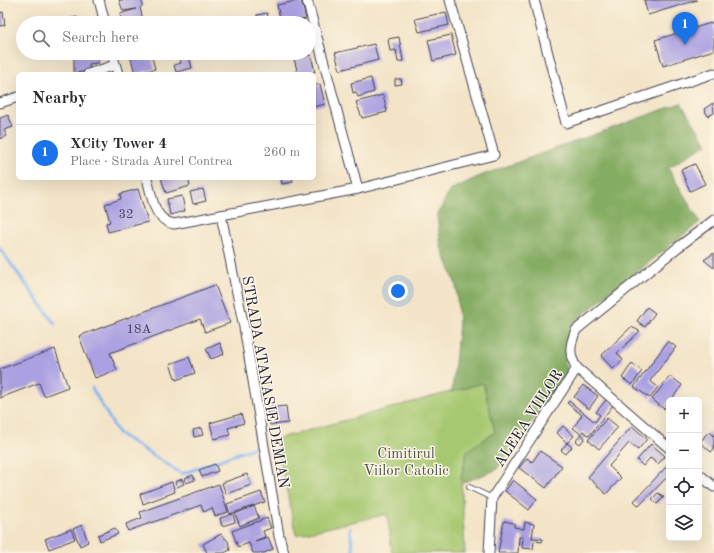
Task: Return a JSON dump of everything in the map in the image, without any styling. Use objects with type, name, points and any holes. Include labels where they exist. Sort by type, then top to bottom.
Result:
[{"type":"street","points":[[99,0],[103,16]]},
{"type":"street","points":[[307,0],[311,16]]},
{"type":"street","points":[[148,180],[157,214],[168,223],[174,224],[358,189],[494,156],[450,0]]},
{"type":"street","points":[[534,0],[566,123],[714,73]]},
{"type":"street","points":[[316,33],[358,189]]},
{"type":"street","points":[[102,72],[116,70],[114,60]]},
{"type":"street","points":[[0,103],[16,98]]},
{"type":"street","name":"STRADA ATANASIE DEMIAN","points":[[221,215],[244,327],[279,536],[284,553]]},
{"type":"street","name":"ALEEA VIILOR","points":[[492,498],[577,368],[571,357],[570,350],[571,341],[576,330],[714,220]]},
{"type":"street","points":[[577,368],[666,445]]},
{"type":"street","points":[[702,477],[714,487]]},
{"type":"street","points":[[489,553],[492,498]]},
{"type":"lane","points":[[470,487],[492,498]]},
{"type":"green space","points":[[681,103],[707,144],[668,168],[700,222],[581,316],[570,331],[566,342],[564,354],[568,372],[496,470],[462,483],[461,477],[467,451],[495,432],[483,383],[452,392],[459,323],[456,285],[441,247],[437,216],[450,190],[480,176]]},
{"type":"green space","name":"Cimitirul Viilor Catolic","points":[[483,383],[496,432],[467,451],[461,477],[465,553],[392,553],[387,514],[296,535],[276,439]]},
{"type":"building","points":[[119,0],[141,0],[143,5],[140,8],[142,16],[120,16],[120,14],[136,9],[123,11]]},
{"type":"building","points":[[301,0],[305,16],[279,16],[277,5]]},
{"type":"building","points":[[644,0],[697,0],[648,15]]},
{"type":"building","points":[[3,12],[5,25],[0,26],[0,13]]},
{"type":"building","points":[[446,12],[449,25],[419,32],[415,19]]},
{"type":"building","points":[[267,13],[268,16],[257,16]]},
{"type":"building","points":[[714,22],[714,50],[663,66],[655,40]]},
{"type":"building","points":[[451,35],[456,55],[433,61],[428,40]]},
{"type":"building","points":[[399,37],[403,61],[398,62],[396,50],[390,51],[388,39]]},
{"type":"building","points":[[374,44],[378,60],[340,70],[335,53]]},
{"type":"building","points":[[74,60],[98,60],[98,63],[89,64],[90,71],[74,72]]},
{"type":"building","points":[[132,60],[153,60],[155,69],[143,72],[134,72]]},
{"type":"building","points":[[180,60],[190,60],[192,68],[176,72],[174,65],[181,63]]},
{"type":"building","points":[[294,60],[312,60],[315,72],[297,72]]},
{"type":"building","points":[[371,78],[374,92],[358,97],[356,92],[353,93],[351,83]]},
{"type":"building","points":[[395,79],[401,79],[402,84],[395,85]]},
{"type":"building","points":[[320,84],[325,104],[316,106],[316,85]]},
{"type":"building","points":[[383,95],[387,112],[362,118],[356,102]]},
{"type":"building","points":[[713,103],[714,113],[708,116],[704,109]]},
{"type":"building","points":[[8,115],[13,127],[4,130],[7,136],[0,139],[0,118]]},
{"type":"building","points":[[695,164],[705,184],[690,191],[681,170]]},
{"type":"building","points":[[162,180],[188,180],[190,186],[166,193]]},
{"type":"building","points":[[281,180],[292,180],[293,182],[282,184]]},
{"type":"building","points":[[138,189],[148,222],[108,232],[106,223],[110,222],[105,204],[121,199],[120,194]]},
{"type":"building","points":[[203,189],[206,201],[193,204],[190,192]]},
{"type":"building","points":[[182,196],[185,211],[170,215],[167,199]]},
{"type":"building","points":[[714,253],[714,268],[704,260]]},
{"type":"building","points":[[215,285],[230,323],[205,332],[200,319],[110,353],[117,370],[95,378],[79,336]]},
{"type":"building","points":[[647,307],[655,313],[645,327],[637,321]]},
{"type":"building","points":[[631,327],[640,331],[617,353],[623,360],[613,369],[601,356]]},
{"type":"building","points":[[668,341],[676,347],[650,381],[658,387],[650,398],[634,387]]},
{"type":"building","points":[[220,343],[224,354],[211,359],[206,349]]},
{"type":"building","points":[[55,349],[68,387],[44,396],[39,383],[0,398],[0,369]]},
{"type":"building","points":[[189,357],[195,373],[176,380],[170,364]]},
{"type":"building","points":[[632,363],[642,371],[632,385],[622,378]]},
{"type":"building","points":[[670,376],[682,385],[673,397],[666,397],[666,405],[664,409],[652,399]]},
{"type":"building","points":[[583,385],[598,396],[589,409],[574,397]]},
{"type":"building","points":[[607,399],[614,404],[589,436],[583,431],[581,434],[573,428],[582,415],[567,403],[569,401],[595,422],[600,415],[596,412]]},
{"type":"building","points":[[286,406],[288,423],[270,425],[267,408]]},
{"type":"building","points":[[241,414],[244,423],[228,428],[230,435],[214,439],[210,423]]},
{"type":"building","points":[[607,418],[618,427],[599,449],[588,440]]},
{"type":"building","points":[[563,426],[574,436],[567,443],[557,433]]},
{"type":"building","points":[[632,426],[647,439],[638,450],[629,443],[609,466],[621,478],[606,494],[588,477]]},
{"type":"building","points":[[201,428],[203,435],[194,437],[193,430]]},
{"type":"building","points":[[709,431],[714,436],[714,449],[711,452],[702,444],[702,440]]},
{"type":"building","points":[[581,434],[585,438],[580,444],[576,441]]},
{"type":"building","points":[[567,443],[572,447],[566,454],[561,450]]},
{"type":"building","points":[[651,444],[665,456],[658,464],[650,458],[643,466],[637,460]]},
{"type":"building","points":[[540,451],[562,466],[546,488],[519,468],[527,458],[532,462]]},
{"type":"building","points":[[215,464],[218,471],[202,477],[199,470]]},
{"type":"building","points":[[666,467],[666,478],[639,506],[634,501]]},
{"type":"building","points":[[247,474],[251,485],[226,494],[222,483]]},
{"type":"building","points":[[193,475],[195,480],[186,483],[185,478]]},
{"type":"building","points":[[182,479],[184,484],[177,487],[175,482]]},
{"type":"building","points":[[513,480],[537,499],[529,510],[505,491]]},
{"type":"building","points":[[172,482],[175,492],[143,504],[140,494]]},
{"type":"building","points":[[219,484],[228,512],[215,516],[212,508],[204,512],[201,505],[128,531],[126,524],[142,518],[140,512]]},
{"type":"building","points":[[261,492],[265,502],[230,514],[227,504]]},
{"type":"building","points":[[658,493],[664,497],[657,504],[652,499]]},
{"type":"building","points":[[254,506],[259,518],[240,526],[235,514]]},
{"type":"building","points":[[233,514],[235,522],[222,526],[220,518]]},
{"type":"building","points":[[267,518],[271,528],[263,531],[265,537],[255,541],[268,537],[273,549],[264,553],[253,553],[249,543],[238,547],[232,531]]},
{"type":"building","points":[[504,521],[514,523],[514,527],[524,529],[525,522],[534,524],[532,538],[543,539],[542,542],[534,541],[533,549],[522,548],[523,537],[519,537],[518,553],[498,553]]},
{"type":"building","points":[[82,525],[88,542],[80,546],[73,529]]},
{"type":"building","points":[[115,528],[118,534],[100,541],[98,535]]},
{"type":"building","points":[[71,529],[75,539],[49,549],[45,539]]},
{"type":"building","points":[[221,534],[228,541],[230,550],[224,553],[207,553],[203,544]]},
{"type":"waterway","points":[[0,249],[55,324]]},
{"type":"waterway","points":[[92,388],[118,433],[182,474],[258,446]]},
{"type":"waterway","points":[[350,528],[353,553]]},
{"type":"place","name":"XCity Tower 4","points":[[685,45]]}]
